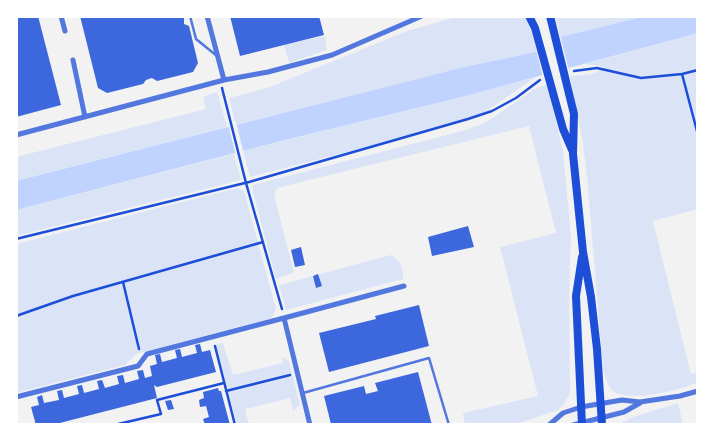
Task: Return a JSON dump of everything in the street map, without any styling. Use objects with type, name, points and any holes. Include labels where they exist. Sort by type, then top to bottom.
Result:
[{"type":"main road","points":[[529,16],[535,28],[563,130],[574,154]]},
{"type":"main road","points":[[551,19],[574,114],[574,154],[583,252],[591,297],[602,421]]},
{"type":"main road","points":[[582,424],[576,296],[583,252]]},
{"type":"street","points":[[61,16],[65,31]]},
{"type":"street","points":[[207,16],[222,81]]},
{"type":"street","points":[[16,135],[222,81],[268,72],[332,54],[422,16]]},
{"type":"street","points":[[73,60],[85,117]]},
{"type":"street","points":[[16,397],[138,366],[147,354],[404,286]]},
{"type":"street","points":[[284,318],[310,425]]},
{"type":"street","points":[[549,425],[563,412],[581,407],[622,400],[640,402],[680,396],[698,391]]},
{"type":"street","points":[[573,425],[602,421],[624,412],[640,402]]},
{"type":"lane","points":[[190,16],[196,39],[218,57]]},
{"type":"lane","points":[[302,393],[429,358],[449,425]]},
{"type":"path","points":[[566,72],[597,68],[641,78],[682,74],[698,70]]},
{"type":"path","points":[[682,74],[698,135]]},
{"type":"path","points":[[16,239],[246,182],[492,112],[516,98],[539,80],[548,78]]},
{"type":"path","points":[[222,81],[246,182],[284,318]]},
{"type":"path","points":[[16,316],[123,281],[263,242]]},
{"type":"path","points":[[123,281],[142,360]]},
{"type":"path","points":[[212,337],[235,425]]},
{"type":"path","points":[[226,391],[298,373]]},
{"type":"path","points":[[114,425],[161,414],[157,400],[224,383]]},
{"type":"shaded area","points":[[459,16],[523,16],[528,22],[538,53],[464,67],[236,125],[229,98],[270,87],[407,31]]},
{"type":"shaded area","points":[[556,16],[646,16],[560,37]]},
{"type":"shaded area","points":[[698,33],[698,209],[653,221],[691,374],[698,372],[698,382],[668,392],[641,396],[619,394],[610,388],[603,369],[587,176],[570,76],[593,74],[605,67],[585,64]]},
{"type":"shaded area","points":[[325,36],[327,50],[289,63],[284,45]]},
{"type":"shaded area","points":[[536,77],[479,116],[406,137],[250,177],[243,151]]},
{"type":"shaded area","points":[[547,84],[563,151],[571,236],[569,292],[570,393],[558,410],[513,425],[465,425],[463,413],[538,396],[500,247],[556,233],[529,126],[277,188],[274,195],[294,273],[276,279],[252,189],[253,185],[466,130],[485,123],[533,90]]},
{"type":"shaded area","points":[[217,92],[227,127],[16,181],[16,157],[206,109],[203,97]]},
{"type":"shaded area","points":[[234,154],[241,180],[16,236],[16,210]]},
{"type":"shaded area","points":[[237,188],[244,191],[276,309],[272,318],[136,354],[125,365],[16,393],[16,244]]},
{"type":"shaded area","points":[[391,255],[401,265],[403,279],[286,310],[279,285]]},
{"type":"shaded area","points":[[223,343],[233,375],[283,363],[281,357],[289,361],[300,405],[293,411],[290,398],[245,409],[249,425],[237,425],[216,344]]},
{"type":"shaded area","points":[[678,403],[683,425],[620,425],[630,418]]},
{"type":"water","points":[[646,16],[698,16],[698,33],[465,96],[285,140],[16,210],[16,181],[464,67],[550,49],[560,37]]},
{"type":"pier","points":[[560,35],[569,70],[543,77],[536,50],[549,47]]},
{"type":"pier","points":[[236,122],[244,154],[236,156],[228,124]]},
{"type":"building","points":[[16,16],[38,16],[61,105],[16,117]]},
{"type":"building","points":[[80,16],[184,16],[184,24],[189,26],[198,63],[193,72],[157,81],[152,78],[146,80],[143,84],[107,93],[98,88]]},
{"type":"building","points":[[230,16],[319,16],[324,35],[240,56]]},
{"type":"building","points":[[468,226],[474,247],[432,256],[428,237]]},
{"type":"building","points":[[301,247],[305,265],[295,267],[291,250]]},
{"type":"building","points":[[318,274],[322,286],[316,288],[313,276]]},
{"type":"building","points":[[419,305],[429,346],[329,372],[319,333],[376,319],[375,316]]},
{"type":"building","points":[[200,344],[202,352],[210,350],[216,372],[157,387],[154,385],[157,398],[52,425],[36,425],[31,407],[39,405],[37,397],[42,395],[44,403],[59,400],[57,391],[62,390],[64,398],[79,394],[77,386],[82,385],[84,393],[99,389],[97,381],[102,380],[105,388],[119,384],[117,376],[123,375],[125,383],[139,379],[137,371],[143,370],[145,378],[152,376],[150,366],[157,364],[155,355],[160,354],[162,362],[177,358],[175,350],[180,349],[182,357],[197,353],[195,345]]},
{"type":"building","points":[[418,372],[432,425],[331,424],[324,396],[364,386],[366,394],[378,391],[375,383]]},
{"type":"building","points":[[218,388],[221,391],[230,425],[205,425],[203,419],[209,417],[206,406],[200,407],[199,400],[204,398],[203,392]]},
{"type":"building","points":[[171,400],[174,409],[168,410],[165,401]]}]
